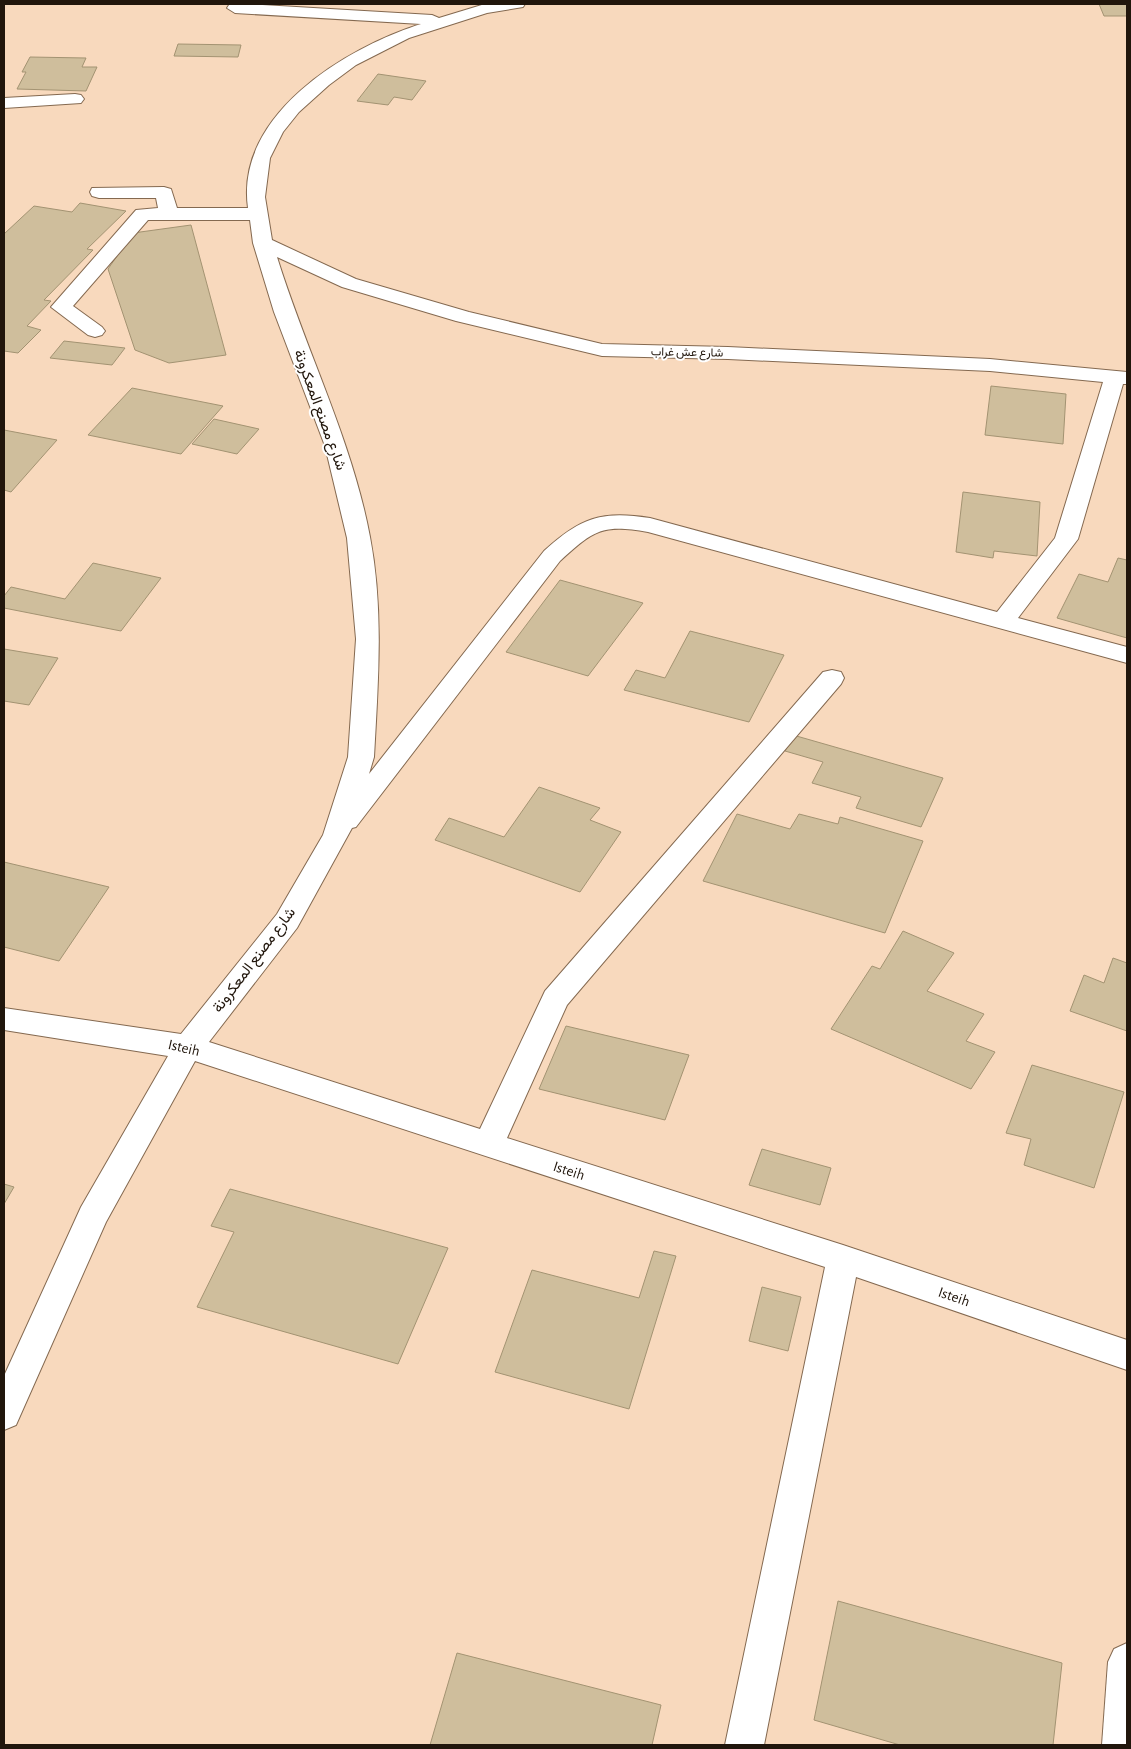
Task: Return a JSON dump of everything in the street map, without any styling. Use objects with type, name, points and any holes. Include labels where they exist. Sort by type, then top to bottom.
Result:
[{"type":"street","name":"شارع مصنع المعكرونة","points":[[4,1414],[92,1217],[188,1047],[287,921],[336,835],[361,757],[368,639],[359,538],[336,446],[284,312],[263,243],[256,198],[261,158],[275,130],[293,108],[323,81],[350,61],[403,35],[485,9],[517,4]]},
{"type":"street","points":[[235,8],[449,20]]},
{"type":"street","points":[[4,102],[75,99]]},
{"type":"street","points":[[99,192],[164,194],[169,214]]},
{"type":"street","points":[[95,331],[61,306],[142,214],[259,214]]},
{"type":"street","name":"شارع عش غراب","points":[[263,243],[349,283],[463,317],[602,350],[728,353],[990,364],[1121,377]]},
{"type":"street","points":[[1003,621],[1066,540],[1121,377]]},
{"type":"street","points":[[336,835],[552,556],[573,536],[588,526],[603,521],[621,520],[650,525],[1127,655]]},
{"type":"street","points":[[488,1145],[555,999],[832,678]]},
{"type":"street","name":"Isteih","points":[[4,1019],[188,1047],[843,1259],[1127,1355]]},
{"type":"street","points":[[745,1745],[843,1259]]},
{"type":"street","points":[[1121,1745],[1127,1662]]},
{"type":"building","points":[[1099,4],[1127,4],[1127,16],[1104,16]]},
{"type":"building","points":[[178,44],[241,45],[238,57],[174,56]]},
{"type":"building","points":[[30,57],[86,58],[82,67],[97,67],[86,91],[17,89],[26,72],[22,72]]},
{"type":"building","points":[[378,74],[426,81],[412,100],[394,97],[388,105],[357,101]]},
{"type":"building","points":[[80,203],[126,211],[87,249],[93,250],[44,300],[51,301],[27,326],[41,330],[18,353],[4,351],[4,234],[34,206],[72,212]]},
{"type":"building","points":[[191,225],[226,355],[169,363],[135,350],[108,269],[133,233]]},
{"type":"building","points":[[64,341],[125,348],[112,365],[50,358]]},
{"type":"building","points":[[991,386],[1066,394],[1063,444],[985,435]]},
{"type":"building","points":[[132,388],[223,406],[181,454],[88,435]]},
{"type":"building","points":[[214,419],[259,429],[237,454],[192,444]]},
{"type":"building","points":[[4,430],[57,440],[11,492],[4,490]]},
{"type":"building","points":[[963,492],[1040,502],[1037,556],[994,551],[993,558],[956,552]]},
{"type":"building","points":[[1118,558],[1127,560],[1127,638],[1057,618],[1079,574],[1108,582]]},
{"type":"building","points":[[93,563],[161,578],[121,631],[4,608],[4,596],[11,587],[65,599]]},
{"type":"building","points":[[560,580],[643,603],[588,676],[506,652]]},
{"type":"building","points":[[690,631],[784,655],[749,722],[624,690],[636,670],[665,678]]},
{"type":"building","points":[[4,649],[58,658],[29,705],[4,701]]},
{"type":"building","points":[[793,735],[943,778],[921,827],[856,808],[861,797],[812,783],[823,762],[785,751]]},
{"type":"building","points":[[539,787],[600,808],[590,820],[621,832],[580,892],[435,840],[449,818],[504,837]]},
{"type":"building","points":[[737,814],[790,829],[799,814],[838,824],[840,817],[923,841],[885,933],[703,881]]},
{"type":"building","points":[[4,862],[109,887],[59,961],[4,947]]},
{"type":"building","points":[[903,931],[954,953],[927,991],[984,1014],[966,1041],[995,1052],[971,1089],[831,1029],[872,966],[880,969]]},
{"type":"building","points":[[1113,958],[1127,963],[1127,1031],[1070,1011],[1084,975],[1104,983]]},
{"type":"building","points":[[566,1026],[689,1055],[665,1120],[539,1089]]},
{"type":"building","points":[[1032,1065],[1124,1092],[1094,1188],[1024,1165],[1031,1139],[1006,1133]]},
{"type":"building","points":[[762,1149],[831,1168],[820,1205],[749,1185]]},
{"type":"building","points":[[4,1184],[14,1187],[4,1204]]},
{"type":"building","points":[[230,1189],[448,1248],[398,1364],[197,1307],[234,1232],[211,1226]]},
{"type":"building","points":[[654,1251],[676,1256],[629,1409],[495,1372],[532,1270],[639,1298]]},
{"type":"building","points":[[762,1287],[801,1297],[788,1351],[749,1341]]},
{"type":"building","points":[[838,1601],[1062,1663],[1053,1745],[900,1745],[814,1720]]},
{"type":"building","points":[[457,1653],[661,1705],[652,1745],[430,1745]]}]
